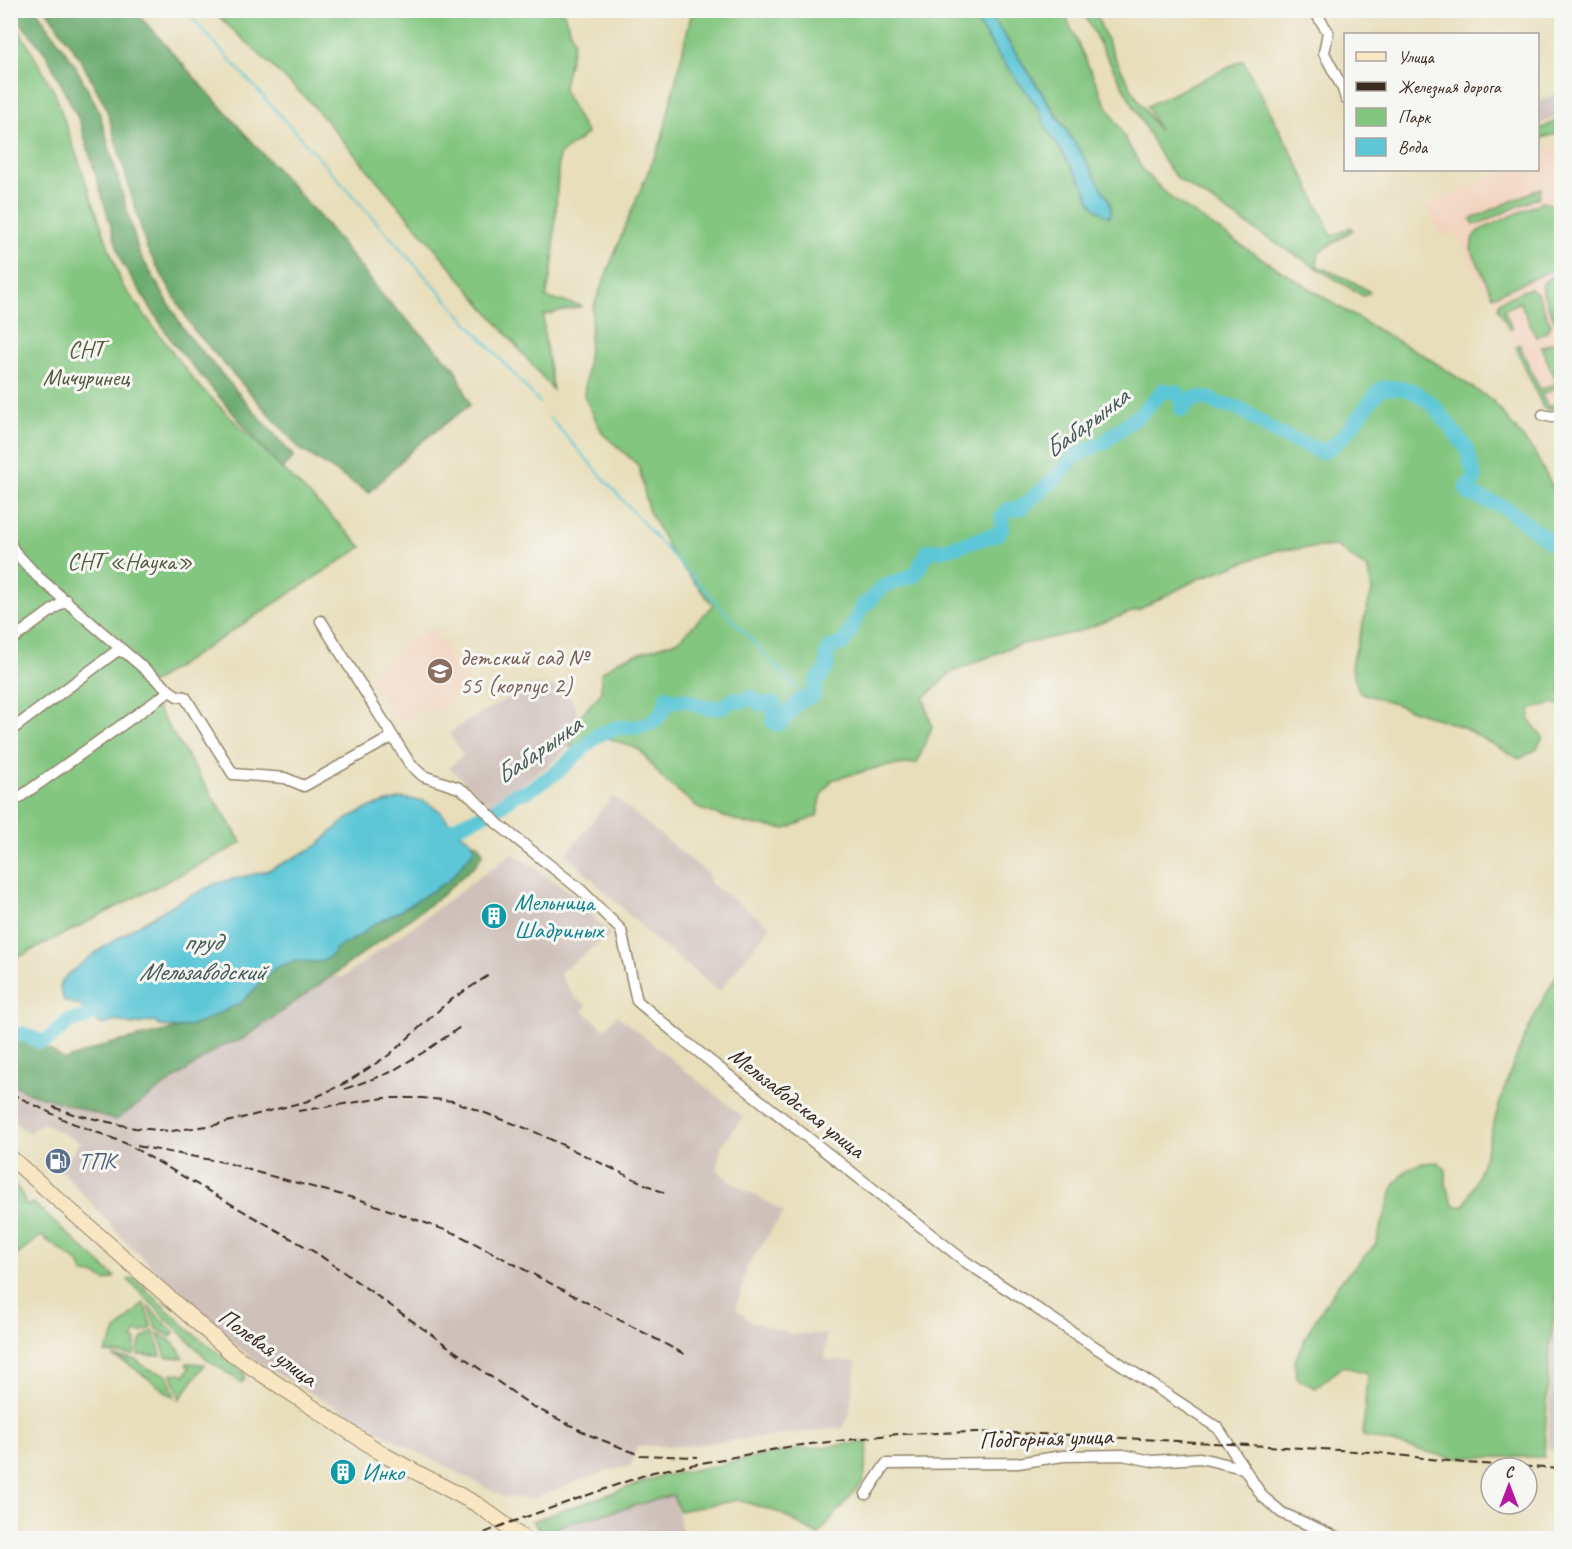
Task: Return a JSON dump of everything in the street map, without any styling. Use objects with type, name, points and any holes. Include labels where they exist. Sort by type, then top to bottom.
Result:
[{"type":"street","points":[[1325,10],[1317,15],[1328,32],[1324,52],[1344,92]]},
{"type":"street","points":[[1543,415],[1552,417],[1562,415]]},
{"type":"street","points":[[12,549],[38,577],[123,652],[170,691],[177,696],[184,697],[232,774],[285,778],[304,786],[392,737]]},
{"type":"street","points":[[10,641],[66,600]]},
{"type":"street","name":"Мельзаводская улица","points":[[321,621],[410,764],[430,779],[459,788],[478,803],[498,824],[582,891],[621,930],[637,1001],[966,1262],[1218,1428],[1262,1496],[1282,1513],[1338,1539]]},
{"type":"street","points":[[10,731],[118,650],[123,652]]},
{"type":"street","points":[[10,804],[170,691]]},
{"type":"street","name":"Полевая улица","points":[[10,1158],[235,1356],[386,1456],[478,1506],[523,1539]]},
{"type":"street","name":"Подгорная улица","points":[[866,1494],[886,1464],[1018,1463],[1063,1456],[1123,1455],[1152,1461],[1200,1458],[1242,1468]]},
{"type":"shaded area","points":[[1561,91],[1561,115],[1539,125],[1539,102]]},
{"type":"shaded area","points":[[1561,143],[1561,409],[1543,408],[1488,285],[1482,287],[1456,231],[1441,238],[1426,206],[1502,171],[1539,171],[1539,154]]},
{"type":"shaded area","points":[[432,626],[473,688],[433,714],[427,706],[399,723],[367,673],[400,652],[398,649]]},
{"type":"shaded area","points":[[533,685],[554,687],[572,699],[579,717],[578,730],[569,747],[548,766],[491,805],[449,767],[463,755],[449,733]]},
{"type":"shaded area","points":[[613,796],[707,873],[711,884],[771,926],[719,991],[652,937],[566,854]]},
{"type":"shaded area","points":[[513,853],[570,892],[610,935],[559,973],[576,999],[587,1005],[583,1011],[605,1029],[617,1015],[743,1117],[721,1146],[718,1170],[728,1180],[784,1212],[748,1265],[736,1308],[750,1321],[793,1334],[826,1334],[825,1359],[856,1362],[849,1417],[842,1428],[683,1446],[637,1446],[631,1466],[604,1472],[531,1499],[504,1497],[376,1430],[257,1362],[127,1243],[59,1168],[80,1142],[42,1123],[28,1134],[11,1119],[11,1083],[27,1092],[116,1120],[223,1045],[241,1040],[332,976],[342,978]]},
{"type":"shaded area","points":[[1561,1268],[1561,1452],[1548,1450],[1552,1344]]},
{"type":"shaded area","points":[[673,1495],[684,1538],[539,1537],[562,1525]]},
{"type":"green space","points":[[11,11],[37,11],[74,64],[99,111],[139,253],[186,333],[294,457],[281,469],[173,343],[122,263],[80,122],[46,54]]},
{"type":"green space","points":[[47,11],[135,11],[326,224],[385,298],[456,369],[470,405],[416,446],[369,493],[300,449],[193,329],[147,249],[106,107],[80,59]]},
{"type":"green space","points":[[213,11],[563,11],[574,41],[563,90],[587,134],[559,155],[553,263],[546,298],[583,306],[544,315],[544,333],[553,390],[310,102]]},
{"type":"green space","points":[[692,11],[970,11],[997,53],[1036,105],[1047,129],[1086,189],[1089,199],[1094,204],[1111,209],[1065,127],[988,11],[1063,11],[1105,102],[1144,172],[1171,198],[1256,255],[1362,321],[1425,356],[1493,401],[1534,452],[1561,502],[1561,707],[1555,703],[1531,709],[1529,720],[1543,737],[1536,750],[1519,759],[1462,727],[1359,692],[1351,666],[1372,591],[1368,570],[1337,546],[1278,550],[1198,579],[1140,609],[1077,632],[1014,646],[951,673],[924,698],[932,727],[917,763],[880,767],[832,780],[822,794],[817,816],[786,829],[747,824],[700,809],[662,778],[640,750],[608,738],[593,745],[569,747],[578,730],[579,717],[601,693],[601,673],[619,660],[679,640],[713,605],[673,556],[648,509],[639,466],[603,434],[584,396],[593,308],[662,139]]},
{"type":"green space","points":[[1082,11],[1095,11],[1123,73],[1159,131],[1147,106],[1243,60],[1308,184],[1332,236],[1351,227],[1353,230],[1319,252],[1317,266],[1350,280],[1370,292],[1363,296],[1266,237],[1178,179],[1164,162]]},
{"type":"green space","name":"СНТ «Наука»","points":[[10,14],[54,91],[122,285],[195,382],[362,547],[144,688],[242,843],[11,961]]},
{"type":"green space","points":[[1561,119],[1561,133],[1539,139],[1539,130]]},
{"type":"green space","points":[[1541,188],[1539,197],[1479,224],[1474,224],[1471,219]]},
{"type":"green space","points":[[1542,202],[1550,204],[1559,218],[1562,238],[1561,266],[1493,296],[1471,249],[1473,237],[1478,231]]},
{"type":"green space","points":[[1561,273],[1561,283],[1556,286],[1561,297],[1561,325],[1556,323],[1549,308],[1543,286],[1548,279]]},
{"type":"green space","points":[[1530,288],[1537,293],[1551,325],[1546,332],[1536,337],[1520,302],[1504,310],[1512,328],[1509,329],[1498,308],[1500,301]]},
{"type":"green space","points":[[1556,343],[1562,349],[1561,386],[1542,395],[1548,407],[1561,401],[1561,409],[1556,412],[1543,408],[1516,347],[1519,344],[1540,390],[1557,383],[1541,347]]},
{"type":"green space","points":[[471,842],[478,844],[483,853],[476,864],[441,896],[241,1040],[223,1045],[116,1120],[27,1092],[11,1083],[11,1040],[33,1042],[65,1060],[109,1044],[196,1024],[241,1003],[276,967],[295,961],[319,962],[331,956],[335,949],[448,881],[472,853]]},
{"type":"green space","points":[[1561,969],[1562,1253],[1550,1344],[1544,1457],[1447,1457],[1363,1436],[1367,1373],[1343,1366],[1316,1388],[1298,1380],[1294,1363],[1309,1330],[1339,1283],[1376,1244],[1394,1185],[1407,1170],[1423,1163],[1438,1162],[1446,1170],[1446,1184],[1453,1205],[1463,1207],[1482,1164],[1515,1060]]},
{"type":"green space","points":[[11,1180],[22,1194],[26,1206],[33,1203],[115,1277],[106,1281],[96,1275],[84,1274],[79,1263],[41,1236],[11,1260]]},
{"type":"green space","points":[[134,1278],[191,1332],[244,1373],[242,1383],[208,1360],[128,1280]]},
{"type":"green space","points":[[144,1303],[152,1328],[141,1333],[137,1331],[132,1338],[136,1340],[134,1355],[105,1353],[116,1331]]},
{"type":"green space","points":[[148,1306],[174,1332],[171,1337],[156,1328]]},
{"type":"green space","points":[[154,1331],[161,1356],[138,1355],[142,1340]]},
{"type":"green space","points":[[158,1333],[173,1343],[183,1358],[166,1357]]},
{"type":"green space","points":[[113,1357],[135,1359],[146,1368],[168,1375],[175,1398],[127,1363]]},
{"type":"green space","points":[[187,1363],[205,1364],[180,1399],[172,1374],[185,1375],[190,1367],[186,1365]]},
{"type":"green space","points":[[868,1442],[864,1480],[818,1535],[780,1513],[738,1500],[679,1511],[673,1495],[562,1525],[545,1534],[532,1521],[658,1477],[792,1450]]},
{"type":"water","points":[[970,11],[988,11],[1083,156],[1109,200],[1110,217],[1098,210],[1092,203],[1086,189],[1047,129],[1036,105],[997,53]]},
{"type":"water","name":"пруд Мельзаводский","points":[[402,798],[424,801],[440,811],[457,832],[471,840],[474,848],[472,853],[448,881],[335,949],[331,956],[319,962],[295,961],[276,967],[241,1003],[196,1024],[177,1028],[160,1026],[154,1021],[132,1025],[115,1020],[107,1024],[100,1024],[79,1005],[64,1001],[60,987],[65,977],[95,953],[132,929],[176,903],[217,883],[267,871],[317,846],[352,816],[371,807]]},
{"type":"waterway","points":[[185,10],[540,403]]},
{"type":"waterway","name":"Бабарынка","points":[[437,838],[496,809],[516,794],[526,792],[556,773],[599,734],[617,728],[638,727],[654,722],[665,708],[667,697],[675,701],[684,699],[710,708],[723,707],[734,699],[742,702],[747,698],[753,698],[759,704],[774,704],[776,707],[773,721],[780,724],[799,701],[814,695],[816,682],[827,668],[829,648],[844,643],[863,605],[870,601],[882,587],[915,575],[928,551],[943,550],[998,534],[1002,529],[1002,516],[1007,510],[1020,508],[1028,502],[1056,478],[1075,456],[1103,443],[1140,415],[1163,390],[1178,393],[1182,410],[1194,398],[1211,399],[1220,405],[1232,406],[1244,411],[1276,433],[1322,452],[1339,441],[1382,388],[1401,388],[1415,392],[1433,405],[1466,447],[1475,478],[1466,489],[1470,494],[1504,507],[1562,551]]},
{"type":"waterway","points":[[550,418],[667,550],[807,699]]},
{"type":"waterway","name":"Бабарынка","points":[[10,1036],[24,1034],[41,1042],[50,1038],[69,1021],[83,1018],[109,1006]]},
{"type":"railway","points":[[53,1107],[73,1114],[135,1128],[171,1131],[215,1125],[308,1101],[347,1082],[389,1055],[448,1002],[489,975]]},
{"type":"railway","points":[[345,1089],[389,1073],[463,1025]]},
{"type":"railway","points":[[10,1093],[67,1121],[125,1143],[318,1254],[532,1406],[592,1436],[640,1455],[698,1457]]},
{"type":"railway","points":[[298,1111],[384,1098],[453,1101],[533,1131],[664,1193]]},
{"type":"railway","points":[[137,1146],[228,1163],[361,1200],[459,1235],[686,1355]]},
{"type":"railway","points":[[472,1538],[653,1472],[793,1446],[899,1434],[976,1432],[1072,1435],[1372,1452],[1465,1463],[1562,1469]]},
{"type":"place","name":"детский сад № 55 (корпус 2)","points":[[440,671]]},
{"type":"place","name":"Мельница Шадриных","points":[[494,916]]},
{"type":"place","name":"ТПК","points":[[58,1161]]},
{"type":"place","name":"Инко","points":[[343,1472]]},
{"type":"park label","name":"СНТ Мичуринец","points":[[86,363]]}]
